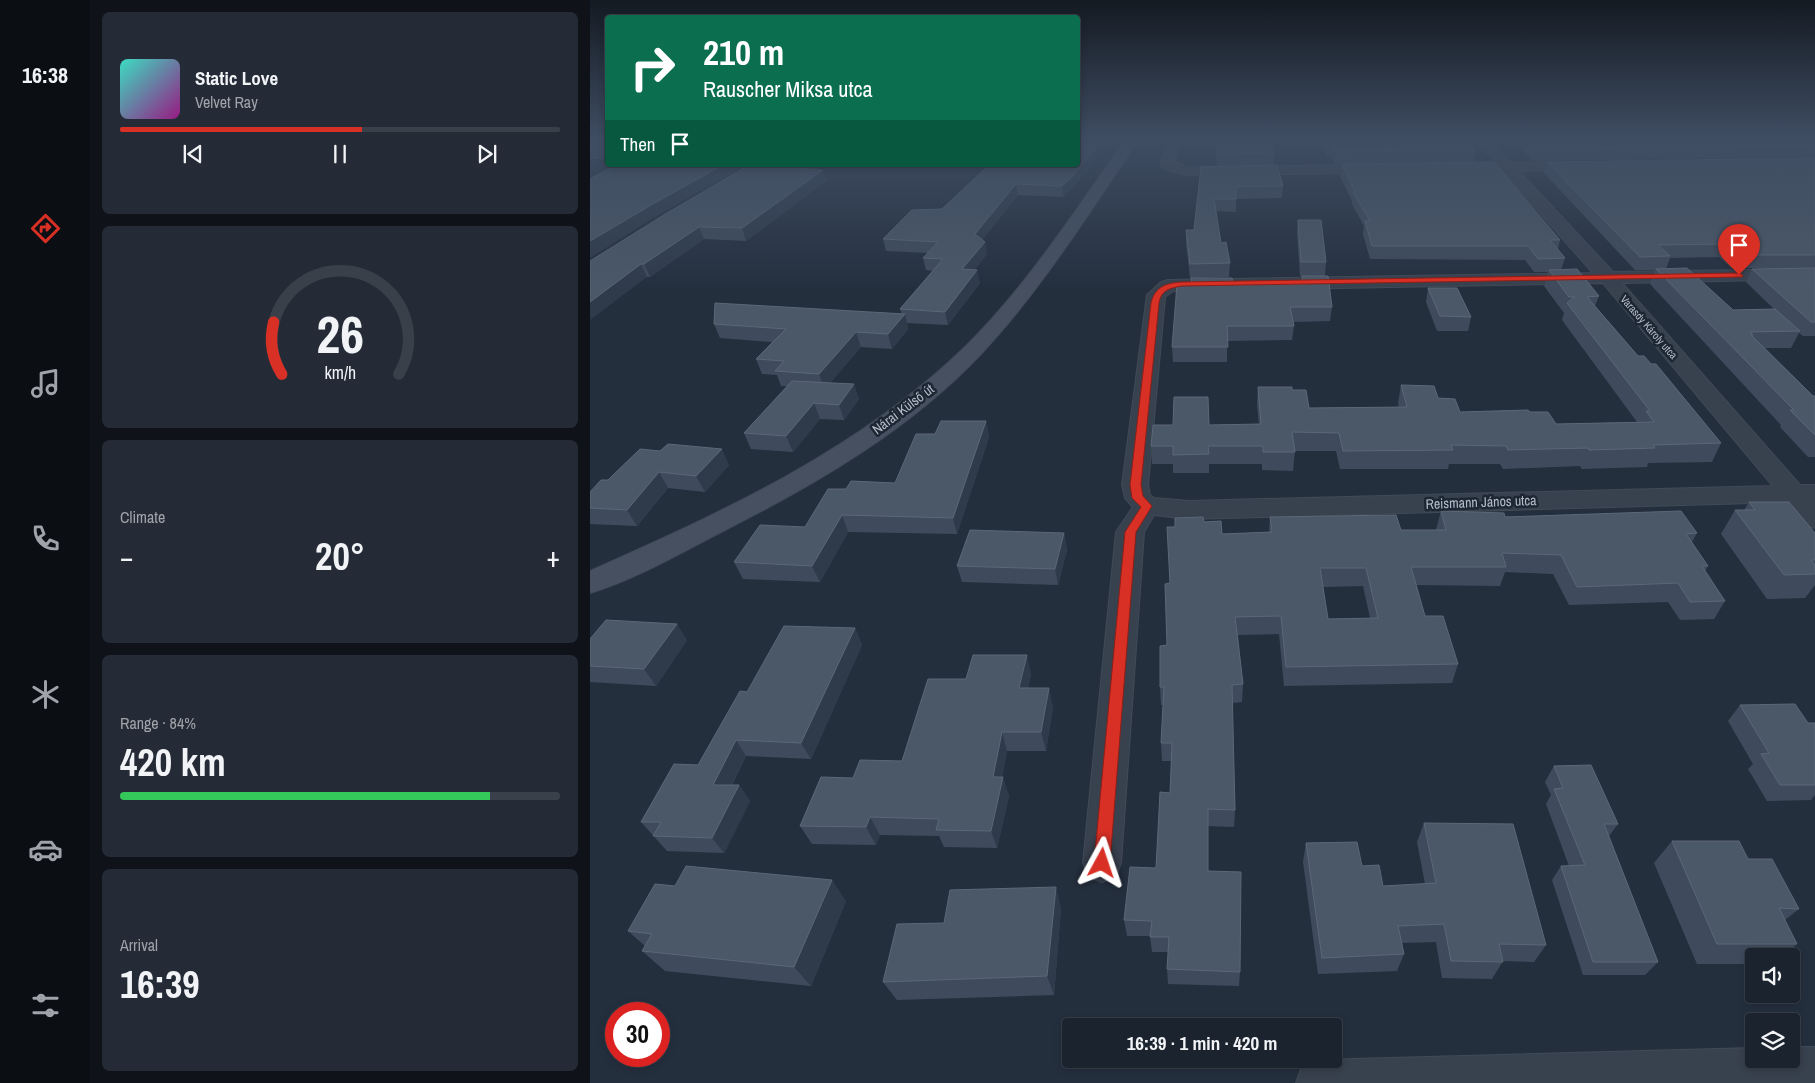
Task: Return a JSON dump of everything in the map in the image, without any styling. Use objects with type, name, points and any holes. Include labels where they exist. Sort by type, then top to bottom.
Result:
[{"type":"street","name":"Nárai Külső út","points":[[590,583],[733,516],[787,485],[849,448],[941,381],[972,352],[1016,301],[1097,189]]},
{"type":"street","name":"Varasdy Károly utca","points":[[1527,189],[1804,493],[1815,519]]},
{"type":"street","points":[[1102,863],[1130,532],[1147,506],[1138,498],[1135,485],[1156,295],[1162,290],[1168,286],[1182,284],[1815,274]]},
{"type":"street","name":"Reismann János utca","points":[[1147,506],[1189,510],[1804,493]]},
{"type":"street","points":[[1320,1083],[1815,1070]]},
{"type":"building","points":[[590,189],[681,189],[653,204],[590,241]]},
{"type":"building","points":[[709,189],[797,189],[742,228],[699,227],[644,264],[641,264],[590,302],[590,261]]},
{"type":"building","points":[[964,189],[1012,189],[975,234],[985,242],[962,269],[977,270],[945,312],[900,309],[943,259],[923,258],[938,242],[883,239],[912,210],[942,209]]},
{"type":"building","points":[[1199,189],[1236,189],[1236,199],[1214,199],[1221,243],[1226,242],[1230,263],[1190,264],[1186,230],[1194,230]]},
{"type":"building","points":[[1353,189],[1516,189],[1560,240],[1550,240],[1565,258],[1538,259],[1528,246],[1372,246],[1365,221],[1370,221],[1353,192],[1355,192]]},
{"type":"building","points":[[1573,189],[1815,189],[1815,255],[1737,255],[1724,244],[1658,245],[1670,256],[1640,257]]},
{"type":"building","points":[[1298,220],[1321,220],[1326,262],[1301,262]]},
{"type":"building","points":[[1687,268],[1733,310],[1775,309],[1800,331],[1750,332],[1815,396],[1815,435],[1790,410],[1794,410],[1656,269]]},
{"type":"building","points":[[1815,268],[1815,322],[1811,322],[1752,269]]},
{"type":"building","points":[[1577,269],[1599,296],[1587,297],[1638,356],[1644,356],[1651,364],[1656,364],[1721,443],[1653,445],[1655,448],[1589,450],[1588,448],[1508,450],[1506,446],[1451,445],[1453,450],[1343,451],[1339,433],[1292,432],[1295,452],[1263,452],[1263,446],[1208,446],[1209,454],[1173,455],[1173,446],[1151,446],[1153,425],[1173,425],[1174,397],[1208,397],[1209,425],[1261,424],[1258,387],[1292,387],[1292,390],[1306,390],[1309,408],[1407,407],[1401,385],[1434,386],[1438,398],[1455,399],[1460,412],[1528,410],[1530,412],[1548,412],[1556,424],[1654,422],[1646,411],[1650,411],[1567,303],[1575,297],[1569,297],[1549,270]]},
{"type":"building","points":[[1302,276],[1328,276],[1332,307],[1290,307],[1294,326],[1227,326],[1228,347],[1172,347],[1177,284],[1192,284],[1191,278],[1232,278],[1234,285],[1303,284]]},
{"type":"building","points":[[1428,288],[1457,288],[1471,317],[1440,316]]},
{"type":"building","points":[[715,303],[905,314],[888,334],[856,332],[819,374],[775,371],[784,361],[756,359],[786,329],[714,324]]},
{"type":"building","points":[[792,381],[854,384],[839,405],[814,403],[786,436],[744,433]]},
{"type":"building","points":[[941,421],[986,421],[953,518],[842,515],[812,566],[734,562],[760,525],[805,527],[828,489],[846,489],[851,481],[895,483],[916,434],[935,434]]},
{"type":"building","points":[[668,444],[722,449],[696,476],[659,472],[627,510],[590,508],[590,492],[601,480],[608,480],[640,449],[660,451]]},
{"type":"building","points":[[1749,502],[1789,502],[1815,533],[1815,560],[1811,560],[1815,565],[1815,574],[1784,575],[1735,510],[1755,510]]},
{"type":"building","points":[[1441,511],[1504,513],[1505,517],[1681,511],[1697,533],[1686,534],[1708,566],[1702,566],[1725,601],[1690,602],[1678,583],[1577,587],[1561,555],[1502,553],[1506,567],[1411,567],[1425,616],[1443,616],[1458,664],[1286,667],[1281,616],[1235,617],[1243,684],[1232,685],[1235,810],[1208,809],[1208,871],[1241,872],[1240,972],[1167,969],[1169,937],[1150,937],[1152,921],[1124,920],[1130,867],[1156,868],[1160,792],[1170,793],[1172,743],[1161,743],[1164,687],[1160,687],[1160,646],[1167,645],[1165,584],[1170,583],[1167,527],[1175,527],[1175,518],[1203,517],[1204,522],[1221,521],[1222,534],[1272,532],[1270,517],[1396,515],[1401,530],[1446,530]],"holes":[[[1320,568],[1366,568],[1378,618],[1328,619]]]},
{"type":"building","points":[[970,530],[1064,533],[1055,569],[957,566]]},
{"type":"building","points":[[606,620],[677,624],[644,669],[590,666],[590,639]]},
{"type":"building","points":[[784,626],[855,628],[801,743],[736,740],[713,785],[739,785],[712,838],[653,836],[661,822],[641,822],[674,764],[698,765],[740,691],[747,692]]},
{"type":"building","points":[[973,655],[1027,655],[1019,688],[1049,688],[1041,732],[1002,732],[993,777],[1003,777],[991,831],[936,830],[939,819],[870,817],[866,827],[800,826],[821,777],[853,778],[860,760],[902,761],[928,679],[966,679]]},
{"type":"building","points":[[1795,704],[1808,723],[1815,723],[1815,785],[1780,785],[1761,754],[1769,753],[1740,705]]},
{"type":"building","points":[[1591,765],[1618,824],[1604,824],[1658,962],[1593,962],[1561,866],[1585,865],[1554,789],[1563,788],[1554,766]]},
{"type":"building","points":[[1424,823],[1513,824],[1546,945],[1499,944],[1503,962],[1451,961],[1444,924],[1398,926],[1404,954],[1322,958],[1306,843],[1357,842],[1362,866],[1379,865],[1383,886],[1436,883]]},
{"type":"building","points":[[1672,841],[1739,841],[1748,859],[1772,859],[1799,909],[1779,908],[1797,944],[1717,944]]},
{"type":"building","points":[[686,866],[832,880],[794,967],[642,951],[652,934],[628,931],[655,884],[675,886]]},
{"type":"building","points":[[1056,887],[1047,976],[883,982],[897,924],[944,923],[950,890]]},
{"type":"route","points":[[1102,863],[1130,532],[1147,506],[1138,498],[1135,485],[1156,295],[1168,286],[1182,284],[1739,275]]}]
